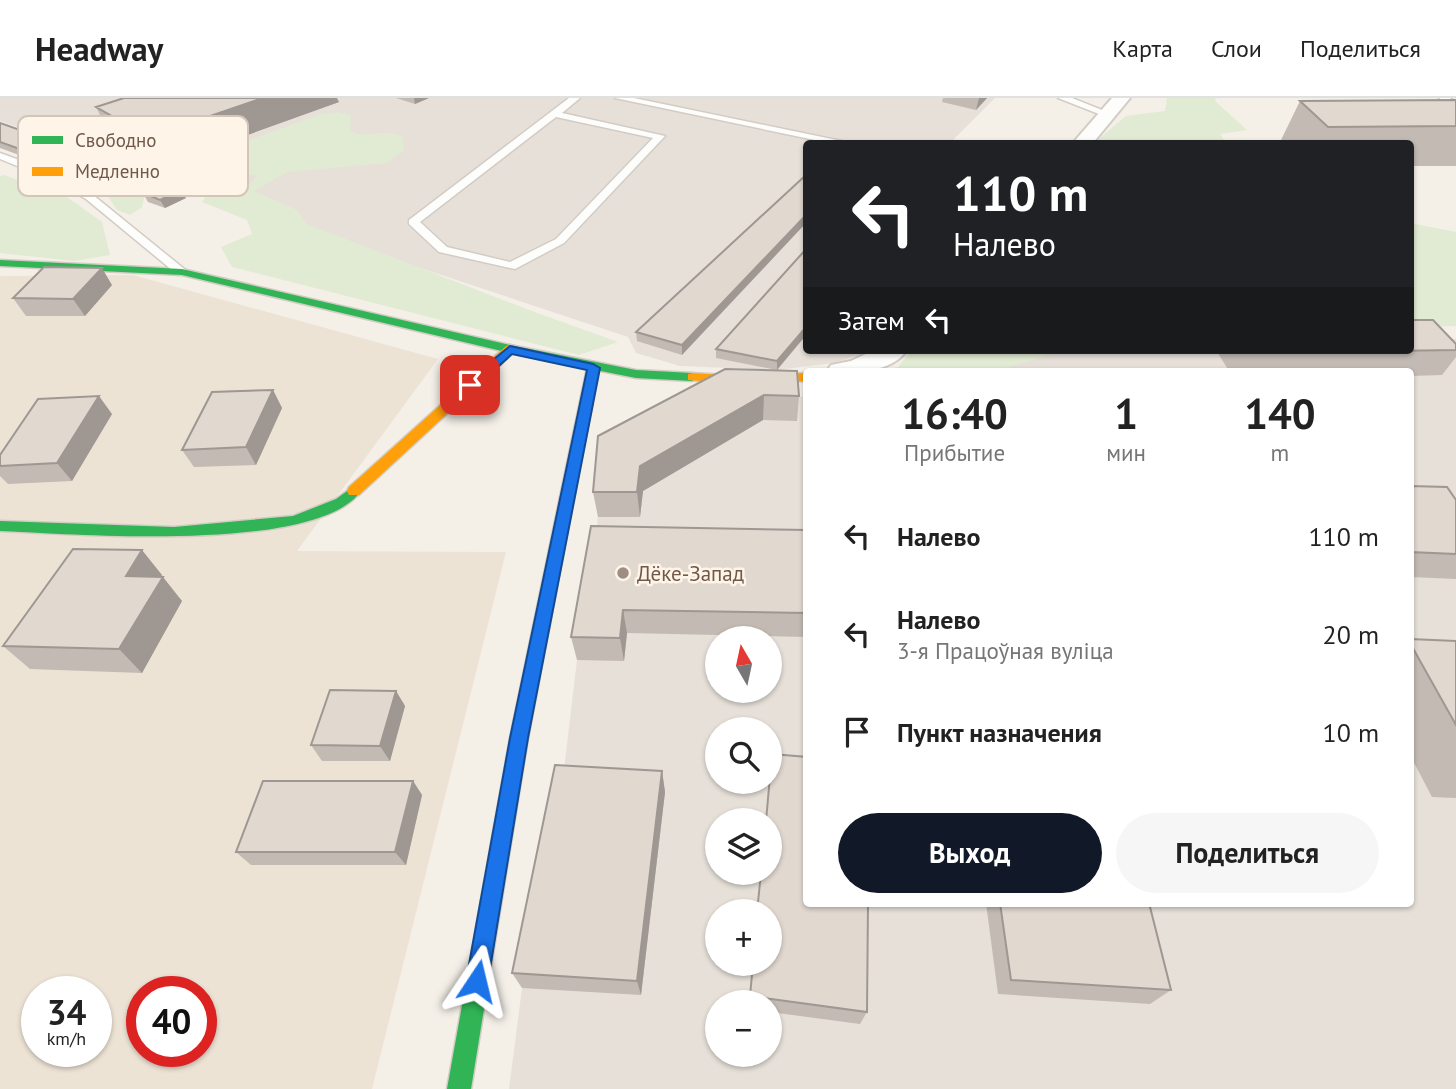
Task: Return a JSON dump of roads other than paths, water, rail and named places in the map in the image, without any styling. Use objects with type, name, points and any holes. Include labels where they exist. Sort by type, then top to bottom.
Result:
[{"type":"street","points":[[1084,140],[1121,98]]},
{"type":"street","points":[[0,263],[182,272],[593,368],[677,378],[740,380],[803,377]]},
{"type":"street","points":[[0,526],[174,532],[294,521],[341,503],[510,349]]},
{"type":"street","points":[[850,368],[886,354]]},
{"type":"street","points":[[459,1089],[519,738],[593,368]]},
{"type":"lane","points":[[554,114],[660,136],[560,241],[510,266],[443,250],[413,222],[554,114],[576,98]]},
{"type":"lane","points":[[620,98],[830,140]]},
{"type":"lane","points":[[660,106],[671,98]]},
{"type":"lane","points":[[1063,98],[1107,114]]},
{"type":"lane","points":[[1444,98],[1456,107]]},
{"type":"lane","points":[[0,156],[18,164]]},
{"type":"lane","points":[[86,196],[182,272]]},
{"type":"place","name":"Дёке-Запад","points":[[623,573]]}]
